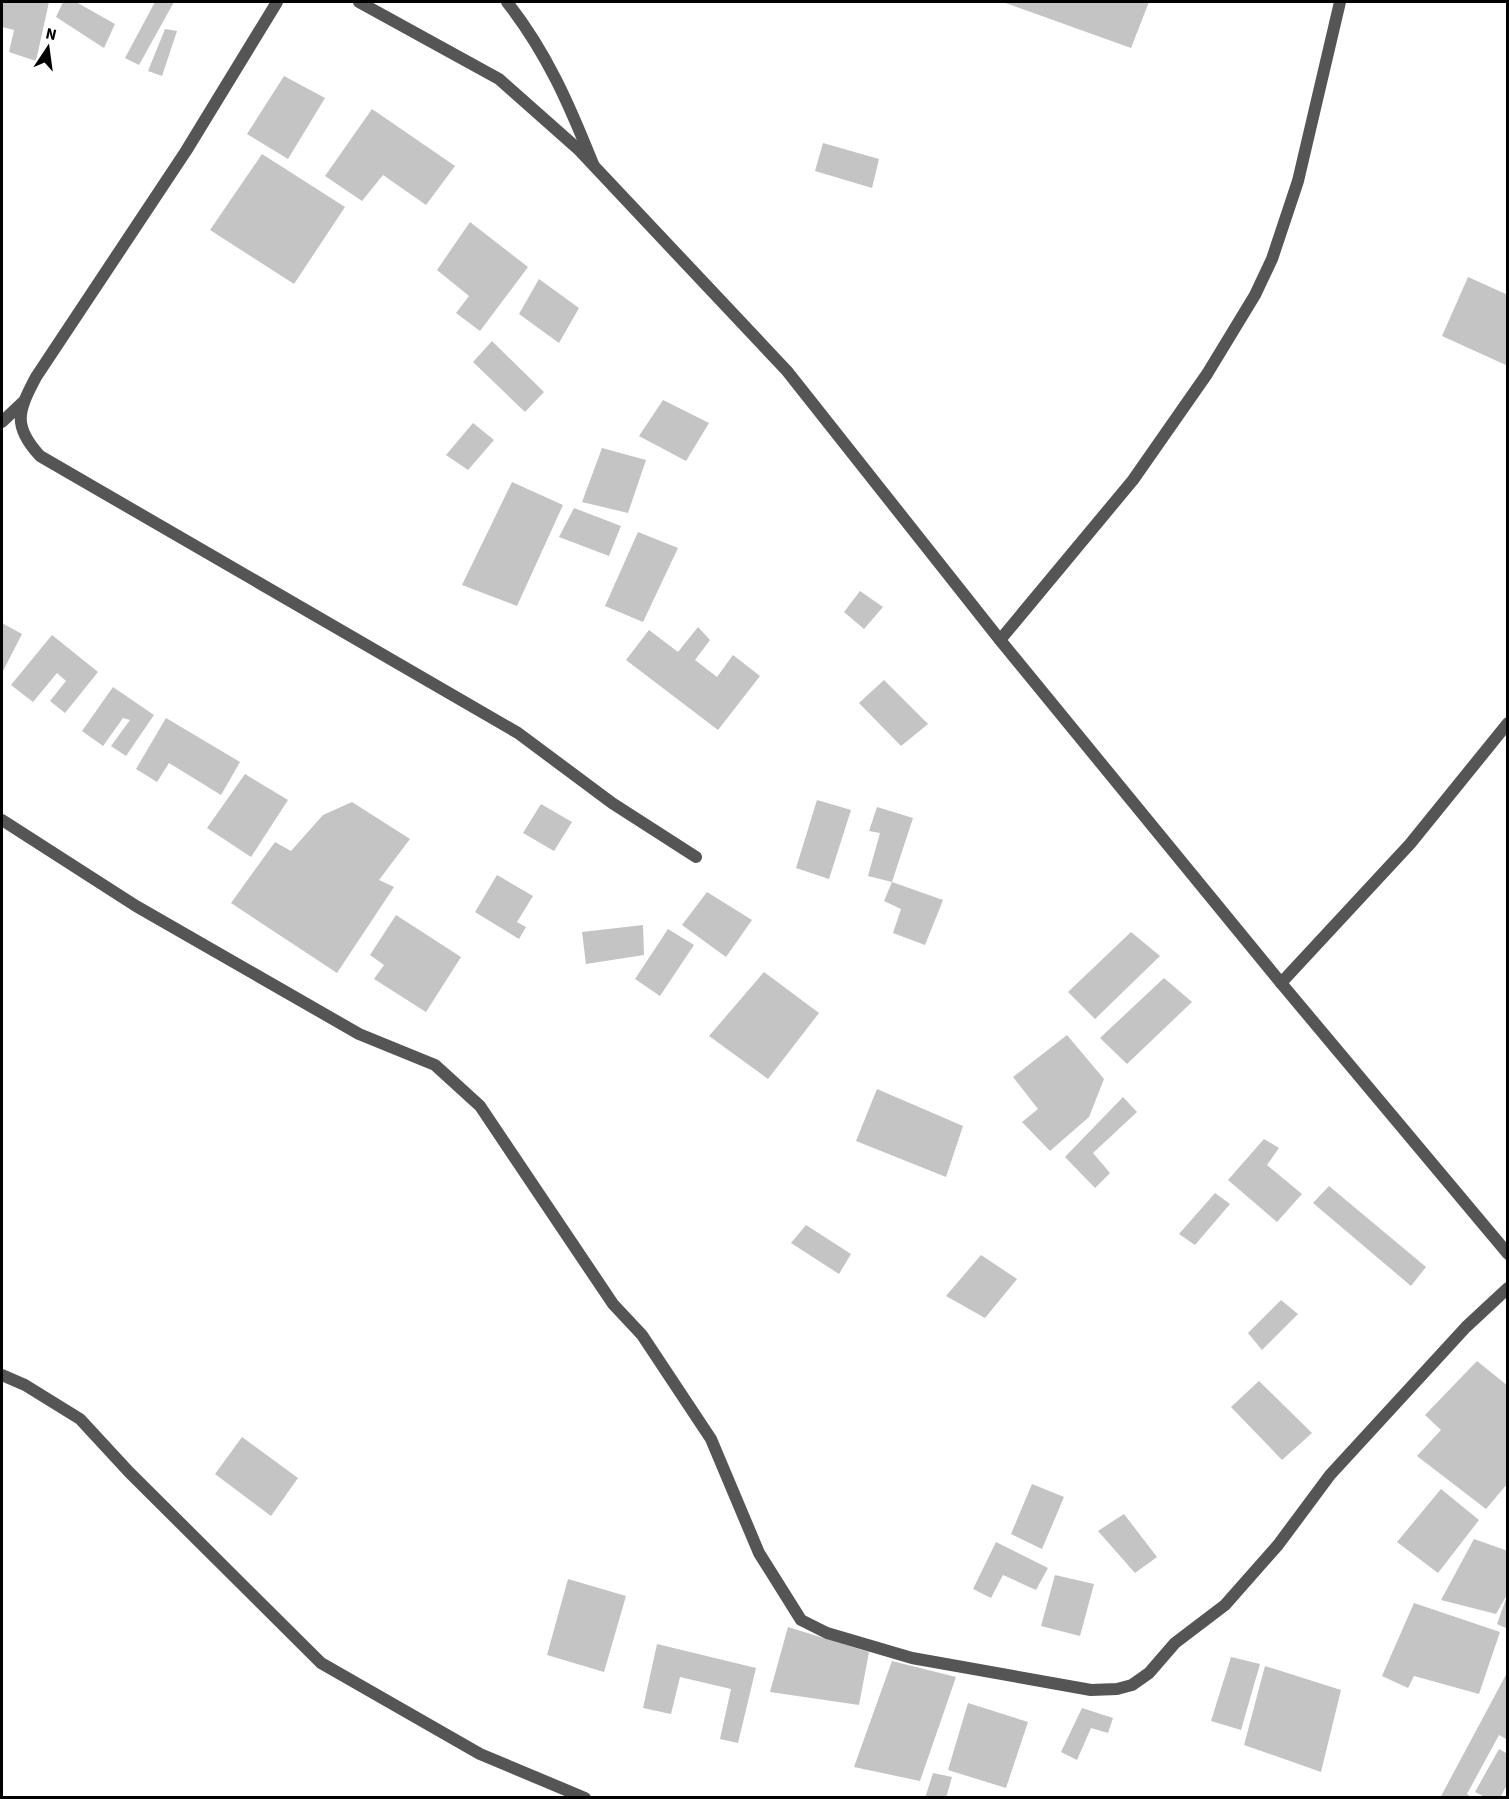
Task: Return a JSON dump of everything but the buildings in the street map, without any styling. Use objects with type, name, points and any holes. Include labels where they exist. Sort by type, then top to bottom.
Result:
[{"type":"street","points":[[2,422],[23,402],[186,151],[277,2]]},
{"type":"street","points":[[359,2],[499,79],[593,165],[787,371],[1000,640],[1281,983],[1508,1254]]},
{"type":"street","points":[[507,2],[526,27],[563,90],[593,165]]},
{"type":"street","points":[[1000,640],[1132,480],[1207,374],[1255,295],[1272,259],[1298,181],[1340,2]]},
{"type":"street","points":[[23,402],[20,421],[25,440],[40,456],[518,734],[612,803],[696,857]]},
{"type":"street","points":[[1281,983],[1410,844],[1508,723]]},
{"type":"street","points":[[2,820],[136,906],[359,1034],[435,1065],[480,1106],[606,1295],[642,1335],[705,1431],[759,1553],[801,1620],[827,1633],[912,1658],[1091,1690],[1117,1689],[1132,1684],[1149,1673],[1175,1643],[1225,1605],[1278,1545],[1330,1475],[1458,1335],[1508,1288]]},
{"type":"street","points":[[2,1375],[25,1385],[80,1419],[129,1472],[321,1663],[480,1754],[585,1797]]}]
